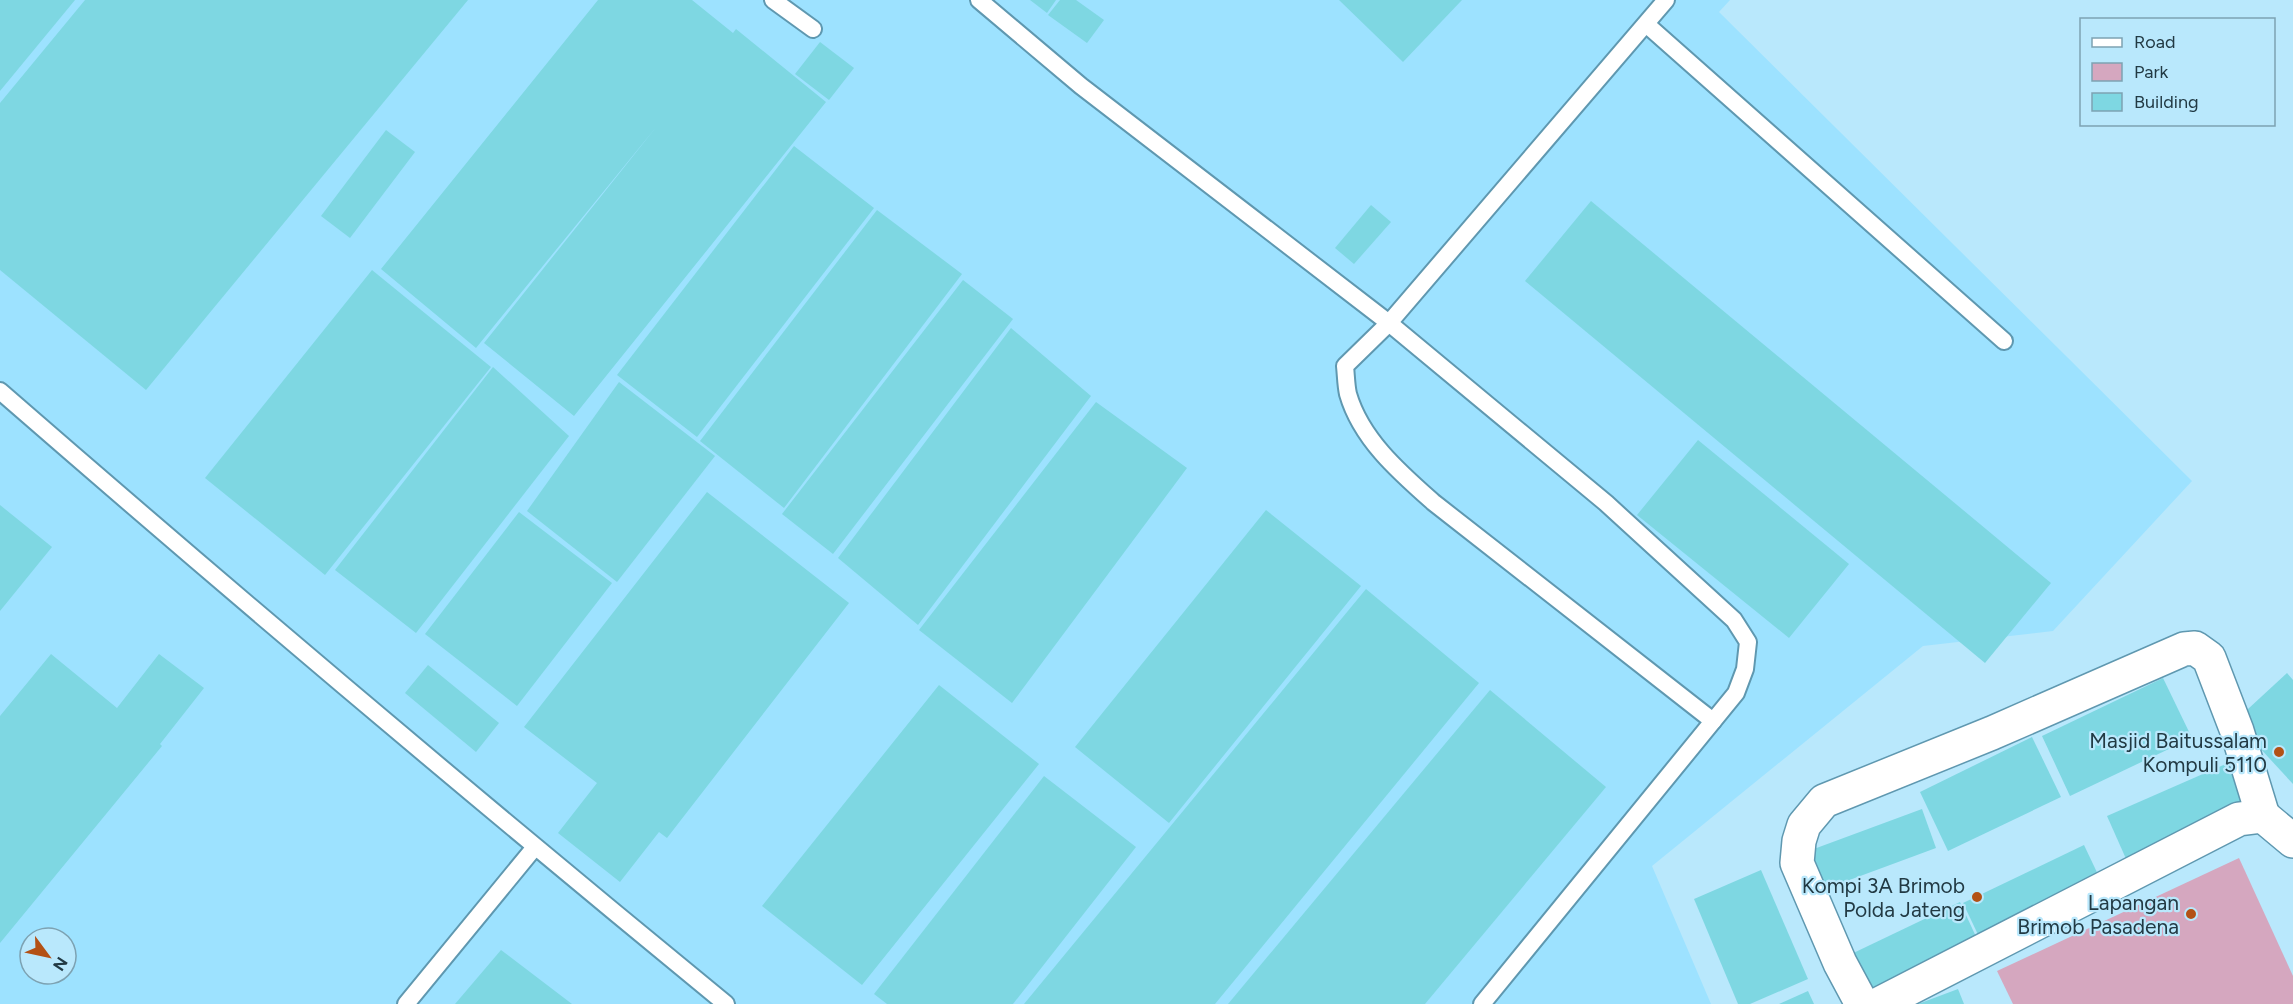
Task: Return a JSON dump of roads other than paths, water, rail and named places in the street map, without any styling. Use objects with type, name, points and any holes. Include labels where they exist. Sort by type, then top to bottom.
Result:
[{"type":"street","points":[[1862,1004],[1840,963],[1797,863],[1799,841],[1804,825],[1824,801],[1992,733],[2184,649],[2195,648],[2209,658],[2237,731],[2263,816],[2293,841]]},
{"type":"street","points":[[1879,1004],[2239,819],[2263,816]]},
{"type":"lane","points":[[773,0],[813,29]]},
{"type":"lane","points":[[979,0],[1081,86],[1389,323],[1606,503],[1734,620],[1748,642],[1745,669],[1736,693],[1482,1004]]},
{"type":"lane","points":[[1666,0],[1389,323],[1345,366],[1348,393],[1359,418],[1376,446],[1397,471],[1433,502],[1713,721]]},
{"type":"lane","points":[[1646,24],[2004,341]]},
{"type":"lane","points":[[0,391],[535,847],[726,1004]]},
{"type":"lane","points":[[406,1004],[535,847]]},
{"type":"place","name":"Masjid Baitussalam Kompuli 5110","points":[[2279,752]]},
{"type":"place","name":"Kompi 3A Brimob Polda Jateng","points":[[1977,897]]},
{"type":"place","name":"Lapangan Brimob Pasadena","points":[[2191,914]]}]
